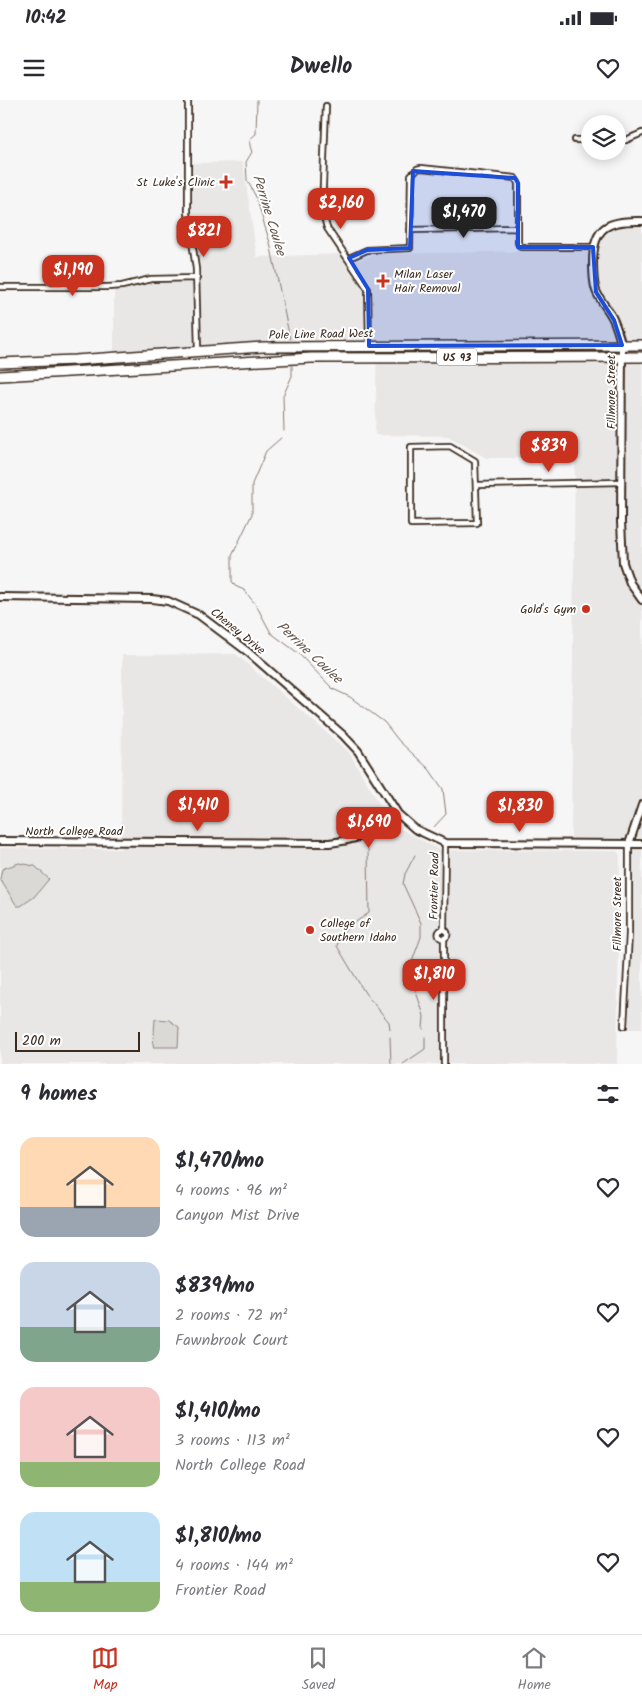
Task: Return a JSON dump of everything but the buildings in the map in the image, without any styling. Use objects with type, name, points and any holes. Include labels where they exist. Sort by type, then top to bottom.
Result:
[{"type":"highway","name":"Pole Line Road West","points":[[0,363],[84,360],[198,350],[369,346],[642,345]]},
{"type":"highway","name":"Pole Line Road West","points":[[0,376],[311,358],[642,357]]},
{"type":"street","points":[[188,100],[188,213],[197,278],[198,350]]},
{"type":"street","points":[[326,106],[322,210],[327,228],[349,258],[368,289],[369,346]]},
{"type":"street","points":[[626,140],[642,133]]},
{"type":"street","points":[[575,140],[581,140]]},
{"type":"street","points":[[349,258],[367,250],[410,248],[411,175],[421,168],[515,178],[518,183],[518,244],[522,247],[593,246],[597,234],[610,224],[642,221]]},
{"type":"street","points":[[410,230],[518,228]]},
{"type":"street","name":"Fillmore Street","points":[[593,246],[596,292],[614,320],[622,345],[624,563],[630,583],[642,600]]},
{"type":"street","points":[[0,287],[108,287],[122,286],[152,279],[197,278]]},
{"type":"street","points":[[411,446],[450,446],[475,461],[476,485],[477,523],[411,524],[411,446]]},
{"type":"street","points":[[476,485],[622,482]]},
{"type":"street","name":"Cheney Drive","points":[[0,596],[152,599],[168,601],[192,611],[248,652],[343,735],[358,750],[398,814]]},
{"type":"street","name":"Fillmore Street","points":[[624,1026],[629,934],[630,844],[642,805]]},
{"type":"street","points":[[398,814],[406,824],[445,843],[642,844]]},
{"type":"street","name":"North College Road","points":[[0,841],[329,843],[347,841],[373,832],[398,814]]},
{"type":"street","points":[[329,843],[359,841],[392,824],[406,824]]},
{"type":"street","name":"Frontier Road","points":[[444,1064],[444,938],[439,934],[444,930],[445,843]]},
{"type":"highlighted area","points":[[413,171],[515,178],[518,183],[518,247],[593,247],[596,292],[614,320],[622,345],[369,346],[368,289],[349,258],[367,250],[410,248]]},
{"type":"shaded area","points":[[243,162],[257,257],[338,254],[358,260],[376,254],[550,251],[600,240],[618,225],[642,224],[642,838],[571,838],[575,458],[486,458],[448,436],[375,435],[377,342],[256,342],[114,352],[114,291],[147,282],[201,277],[191,207],[192,163]]},
{"type":"shaded area","name":"College of Southern Idaho","points":[[236,654],[349,752],[394,829],[401,829],[440,850],[617,851],[620,855],[617,1064],[0,1064],[0,848],[121,849],[122,655]]},
{"type":"shaded area","points":[[632,848],[642,848],[642,1029],[628,1029]]},
{"type":"shaded area","points":[[19,863],[35,866],[49,879],[34,897],[21,906],[17,906],[0,879],[2,869]]},
{"type":"shaded area","points":[[155,1019],[169,1020],[179,1027],[178,1047],[153,1047]]},
{"type":"waterway","name":"Perrine Coulee","points":[[257,100],[256,134],[250,142],[252,152],[246,162],[247,180],[256,197],[270,243],[290,339]]},
{"type":"waterway","name":"Perrine Coulee","points":[[284,431],[283,396],[292,376],[292,366]]},
{"type":"waterway","name":"Perrine Coulee","points":[[281,438],[266,451],[252,484],[252,514],[232,556],[232,581],[235,586],[244,590],[256,605],[271,633],[298,653],[333,689],[350,697],[384,722],[399,741],[429,769],[443,789],[446,814],[434,827]]},
{"type":"waterway","name":"Perrine Coulee","points":[[368,849],[369,913],[341,935],[337,946],[365,993],[389,1022],[390,1029]]},
{"type":"waterway","name":"Perrine Coulee","points":[[415,855],[405,874],[403,884],[421,923],[421,937],[409,970],[424,1016],[423,1029]]},
{"type":"waterway","name":"Perrine Coulee","points":[[390,1037],[391,1064]]},
{"type":"waterway","name":"Perrine Coulee","points":[[403,1064],[425,1049],[425,1037]]},
{"type":"place","name":"St Luke's Clinic","points":[[226,182]]},
{"type":"place","name":"Milan Laser Hair Removal","points":[[383,281]]},
{"type":"place","name":"Gold's Gym","points":[[586,609]]},
{"type":"place","name":"College of Southern Idaho","points":[[310,930]]}]
